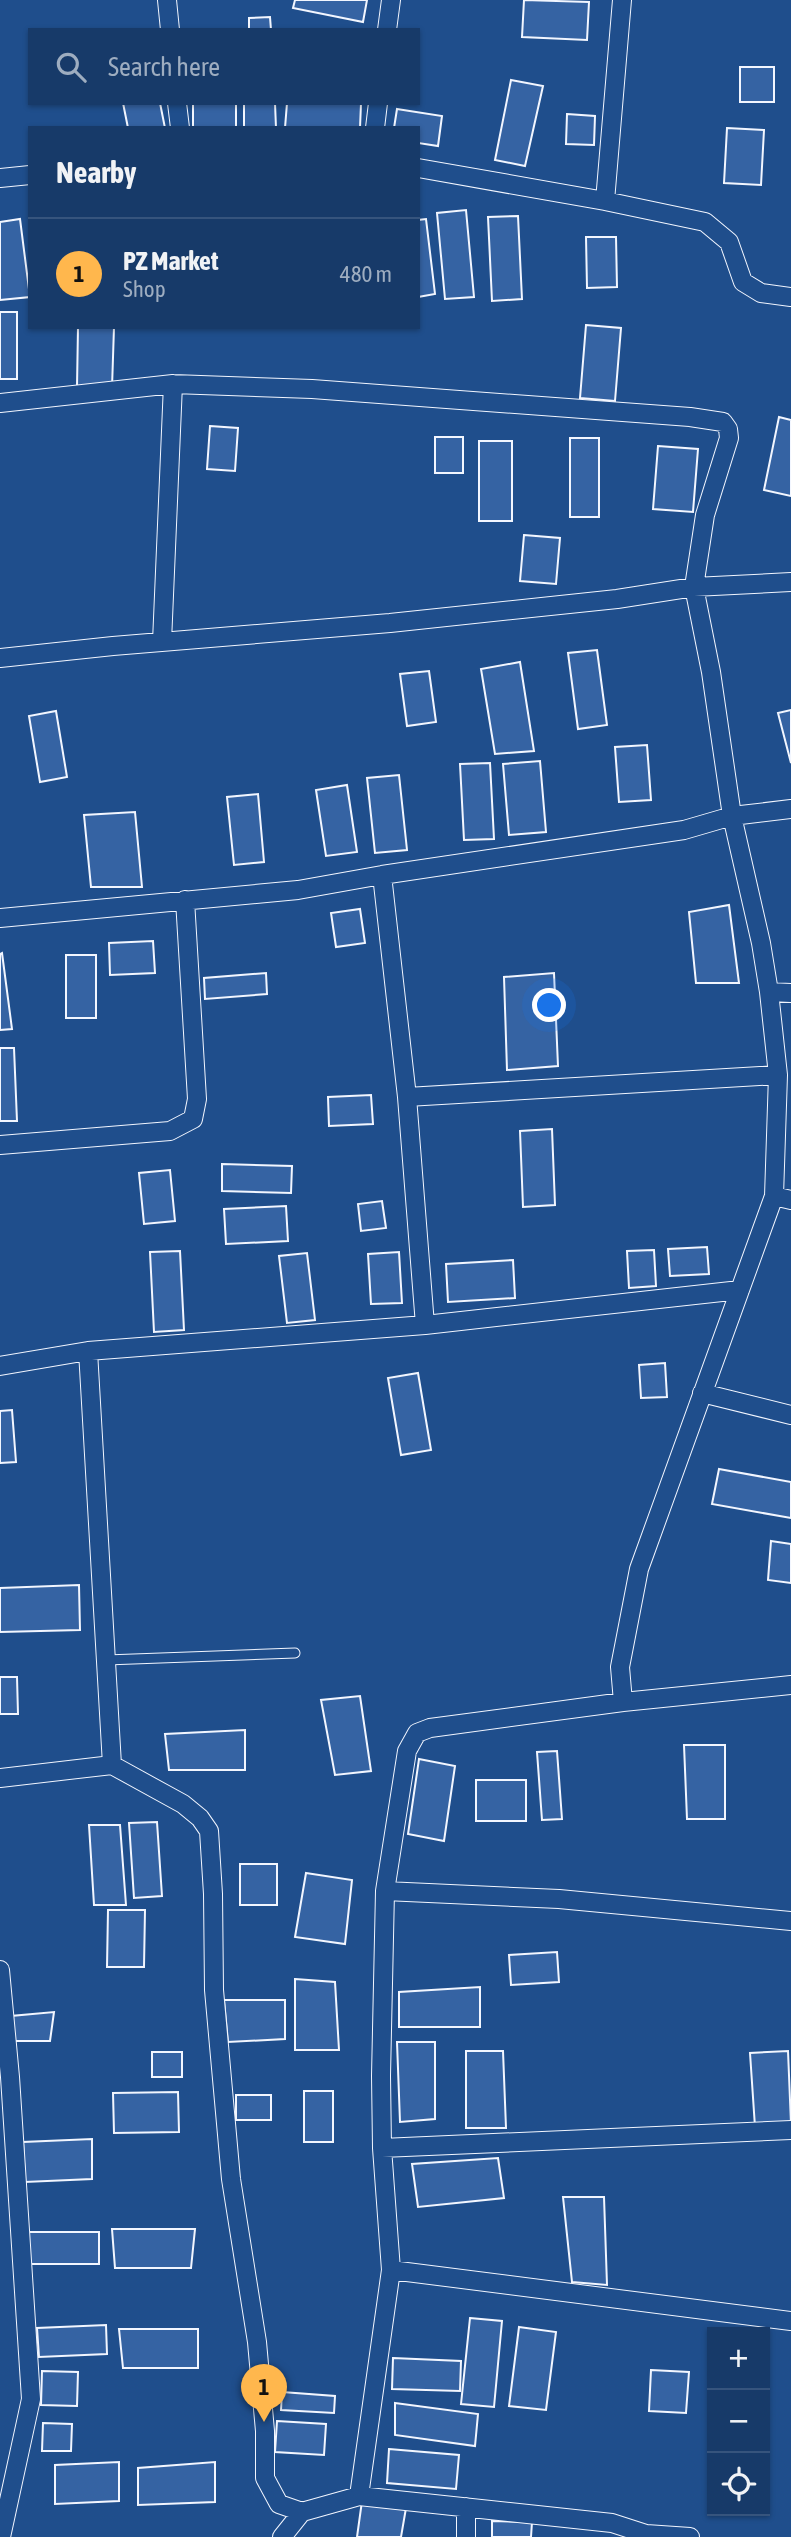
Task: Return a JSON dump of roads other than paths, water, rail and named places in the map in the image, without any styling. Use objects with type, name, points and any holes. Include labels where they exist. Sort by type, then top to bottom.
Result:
[{"type":"street","points":[[167,0],[170,28]]},
{"type":"street","points":[[387,28],[391,0]]},
{"type":"street","points":[[605,201],[622,0]]},
{"type":"street","points":[[177,105],[180,126]]},
{"type":"street","points":[[375,126],[378,105]]},
{"type":"street","points":[[420,168],[605,201],[705,222],[729,242],[743,282],[761,293],[791,297]]},
{"type":"street","points":[[0,178],[28,175]]},
{"type":"street","points":[[162,642],[173,384]]},
{"type":"street","points":[[0,403],[173,384],[312,389],[677,416],[723,422],[728,429],[729,438],[705,514],[694,587],[711,672],[732,816],[761,943],[769,992],[778,1075],[782,1198],[740,1290],[639,1569],[620,1667],[623,1702]]},
{"type":"street","points":[[0,658],[390,623],[617,599],[694,587],[791,582]]},
{"type":"street","points":[[0,918],[298,890],[684,830],[732,816],[791,809]]},
{"type":"street","points":[[382,875],[407,1097],[425,1325]]},
{"type":"street","points":[[0,1145],[170,1131],[193,1119],[197,1099],[185,900]]},
{"type":"street","points":[[769,992],[791,993]]},
{"type":"street","points":[[407,1097],[778,1075]]},
{"type":"street","points":[[0,1366],[88,1351],[425,1325],[740,1290]]},
{"type":"street","points":[[88,1351],[112,1765]]},
{"type":"street","points":[[702,1393],[791,1415]]},
{"type":"street","points":[[359,2496],[391,2270],[382,2148],[385,1891],[407,1751],[417,1734],[430,1728],[623,1702],[791,1685]]},
{"type":"street","points":[[0,1778],[112,1765],[183,1804],[200,1818],[209,1831],[214,1990],[224,2104],[232,2179],[257,2342],[265,2431],[265,2478],[279,2504],[302,2512],[359,2496],[612,2523],[646,2535],[690,2537]]},
{"type":"street","points":[[385,1891],[559,1899],[791,1921]]},
{"type":"street","points":[[0,1970],[10,2077],[31,2399],[1,2537]]},
{"type":"street","points":[[382,2148],[791,2130]]},
{"type":"street","points":[[391,2270],[791,2321]]},
{"type":"street","points":[[466,2507],[466,2537]]},
{"type":"street","points":[[282,2537],[302,2512]]},
{"type":"lane","points":[[106,1660],[295,1653]]},
{"type":"place","name":"PZ Market","points":[[264,2422]]}]
